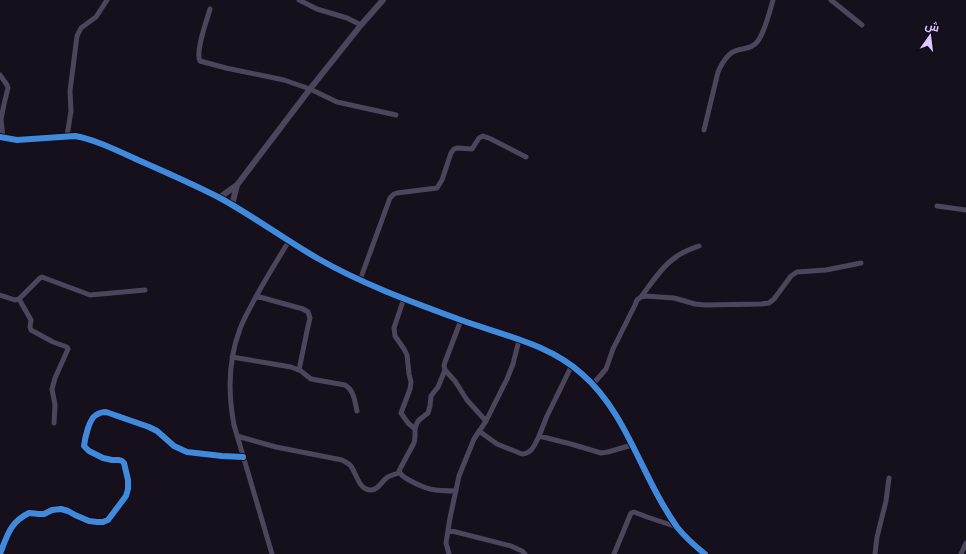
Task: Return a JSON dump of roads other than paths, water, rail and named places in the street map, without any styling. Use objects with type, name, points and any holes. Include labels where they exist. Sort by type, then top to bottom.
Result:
[{"type":"street","points":[[67,136],[71,111],[70,91],[77,36],[81,28],[96,17],[107,0]]},
{"type":"street","points":[[299,0],[361,25]]},
{"type":"street","points":[[219,198],[237,185],[310,89],[383,0]]},
{"type":"street","points":[[704,130],[718,72],[722,64],[734,51],[750,48],[758,42],[768,18],[773,0]]},
{"type":"street","points":[[831,0],[862,25]]},
{"type":"street","points":[[210,9],[200,46],[198,57],[200,61],[284,80],[310,89],[337,102],[396,115]]},
{"type":"street","points":[[0,75],[8,85],[1,119],[1,138],[17,140],[67,136],[82,138],[103,145],[219,198],[289,241],[360,280],[461,320],[544,350],[572,365],[593,384],[613,409],[661,502],[677,527],[705,554]]},
{"type":"street","points":[[360,280],[390,198],[397,193],[437,188],[442,180],[451,153],[454,149],[472,149],[479,138],[484,136],[526,157]]},
{"type":"street","points":[[232,205],[237,185]]},
{"type":"street","points":[[937,206],[966,210]]},
{"type":"street","points":[[272,554],[237,436],[230,396],[230,378],[232,357],[240,328],[256,296],[289,241]]},
{"type":"street","points":[[593,384],[606,370],[613,349],[637,300],[674,258],[679,254],[699,246]]},
{"type":"street","points":[[640,297],[674,298],[695,304],[705,305],[769,303],[774,299],[791,276],[797,272],[826,270],[861,263]]},
{"type":"street","points":[[0,295],[15,300],[20,299],[42,277],[90,295],[145,290]]},
{"type":"street","points":[[256,296],[303,309],[310,314],[300,370]]},
{"type":"street","points":[[404,298],[395,324],[394,332],[407,355],[411,382],[401,413],[414,429]]},
{"type":"street","points":[[20,299],[31,320],[31,330],[53,342],[67,347],[68,349],[52,388],[55,405],[54,423]]},
{"type":"street","points":[[400,473],[399,471],[414,443],[414,429],[419,420],[428,413],[431,396],[438,387],[445,370],[445,362],[461,320]]},
{"type":"street","points":[[449,554],[446,543],[459,476],[474,439],[486,421],[507,379],[519,340]]},
{"type":"street","points":[[232,357],[278,364],[300,370],[311,379],[339,383],[347,386],[352,393],[357,411]]},
{"type":"street","points":[[479,431],[497,444],[519,453],[524,454],[531,451],[539,436],[546,416],[572,365]]},
{"type":"street","points":[[445,370],[455,381],[467,400],[486,421]]},
{"type":"street","points":[[0,554],[16,520],[28,513],[44,514],[52,510],[61,509],[89,521],[103,522],[108,520],[126,496],[128,480],[124,463],[119,460],[103,458],[89,451],[84,446],[91,420],[95,415],[100,413],[106,412],[149,427],[157,431],[174,446],[187,452],[243,457]]},
{"type":"street","points":[[237,436],[276,448],[342,460],[351,466],[362,486],[368,490],[374,490],[388,476],[400,473]]},
{"type":"street","points":[[539,436],[601,453],[632,445]]},
{"type":"street","points":[[400,473],[402,476],[429,490],[456,491]]},
{"type":"street","points":[[875,554],[877,533],[886,501],[889,478]]},
{"type":"street","points":[[614,554],[631,513],[634,512],[646,518],[677,527]]},
{"type":"street","points":[[448,530],[511,546],[525,554]]},
{"type":"street","points":[[961,554],[966,543]]}]
